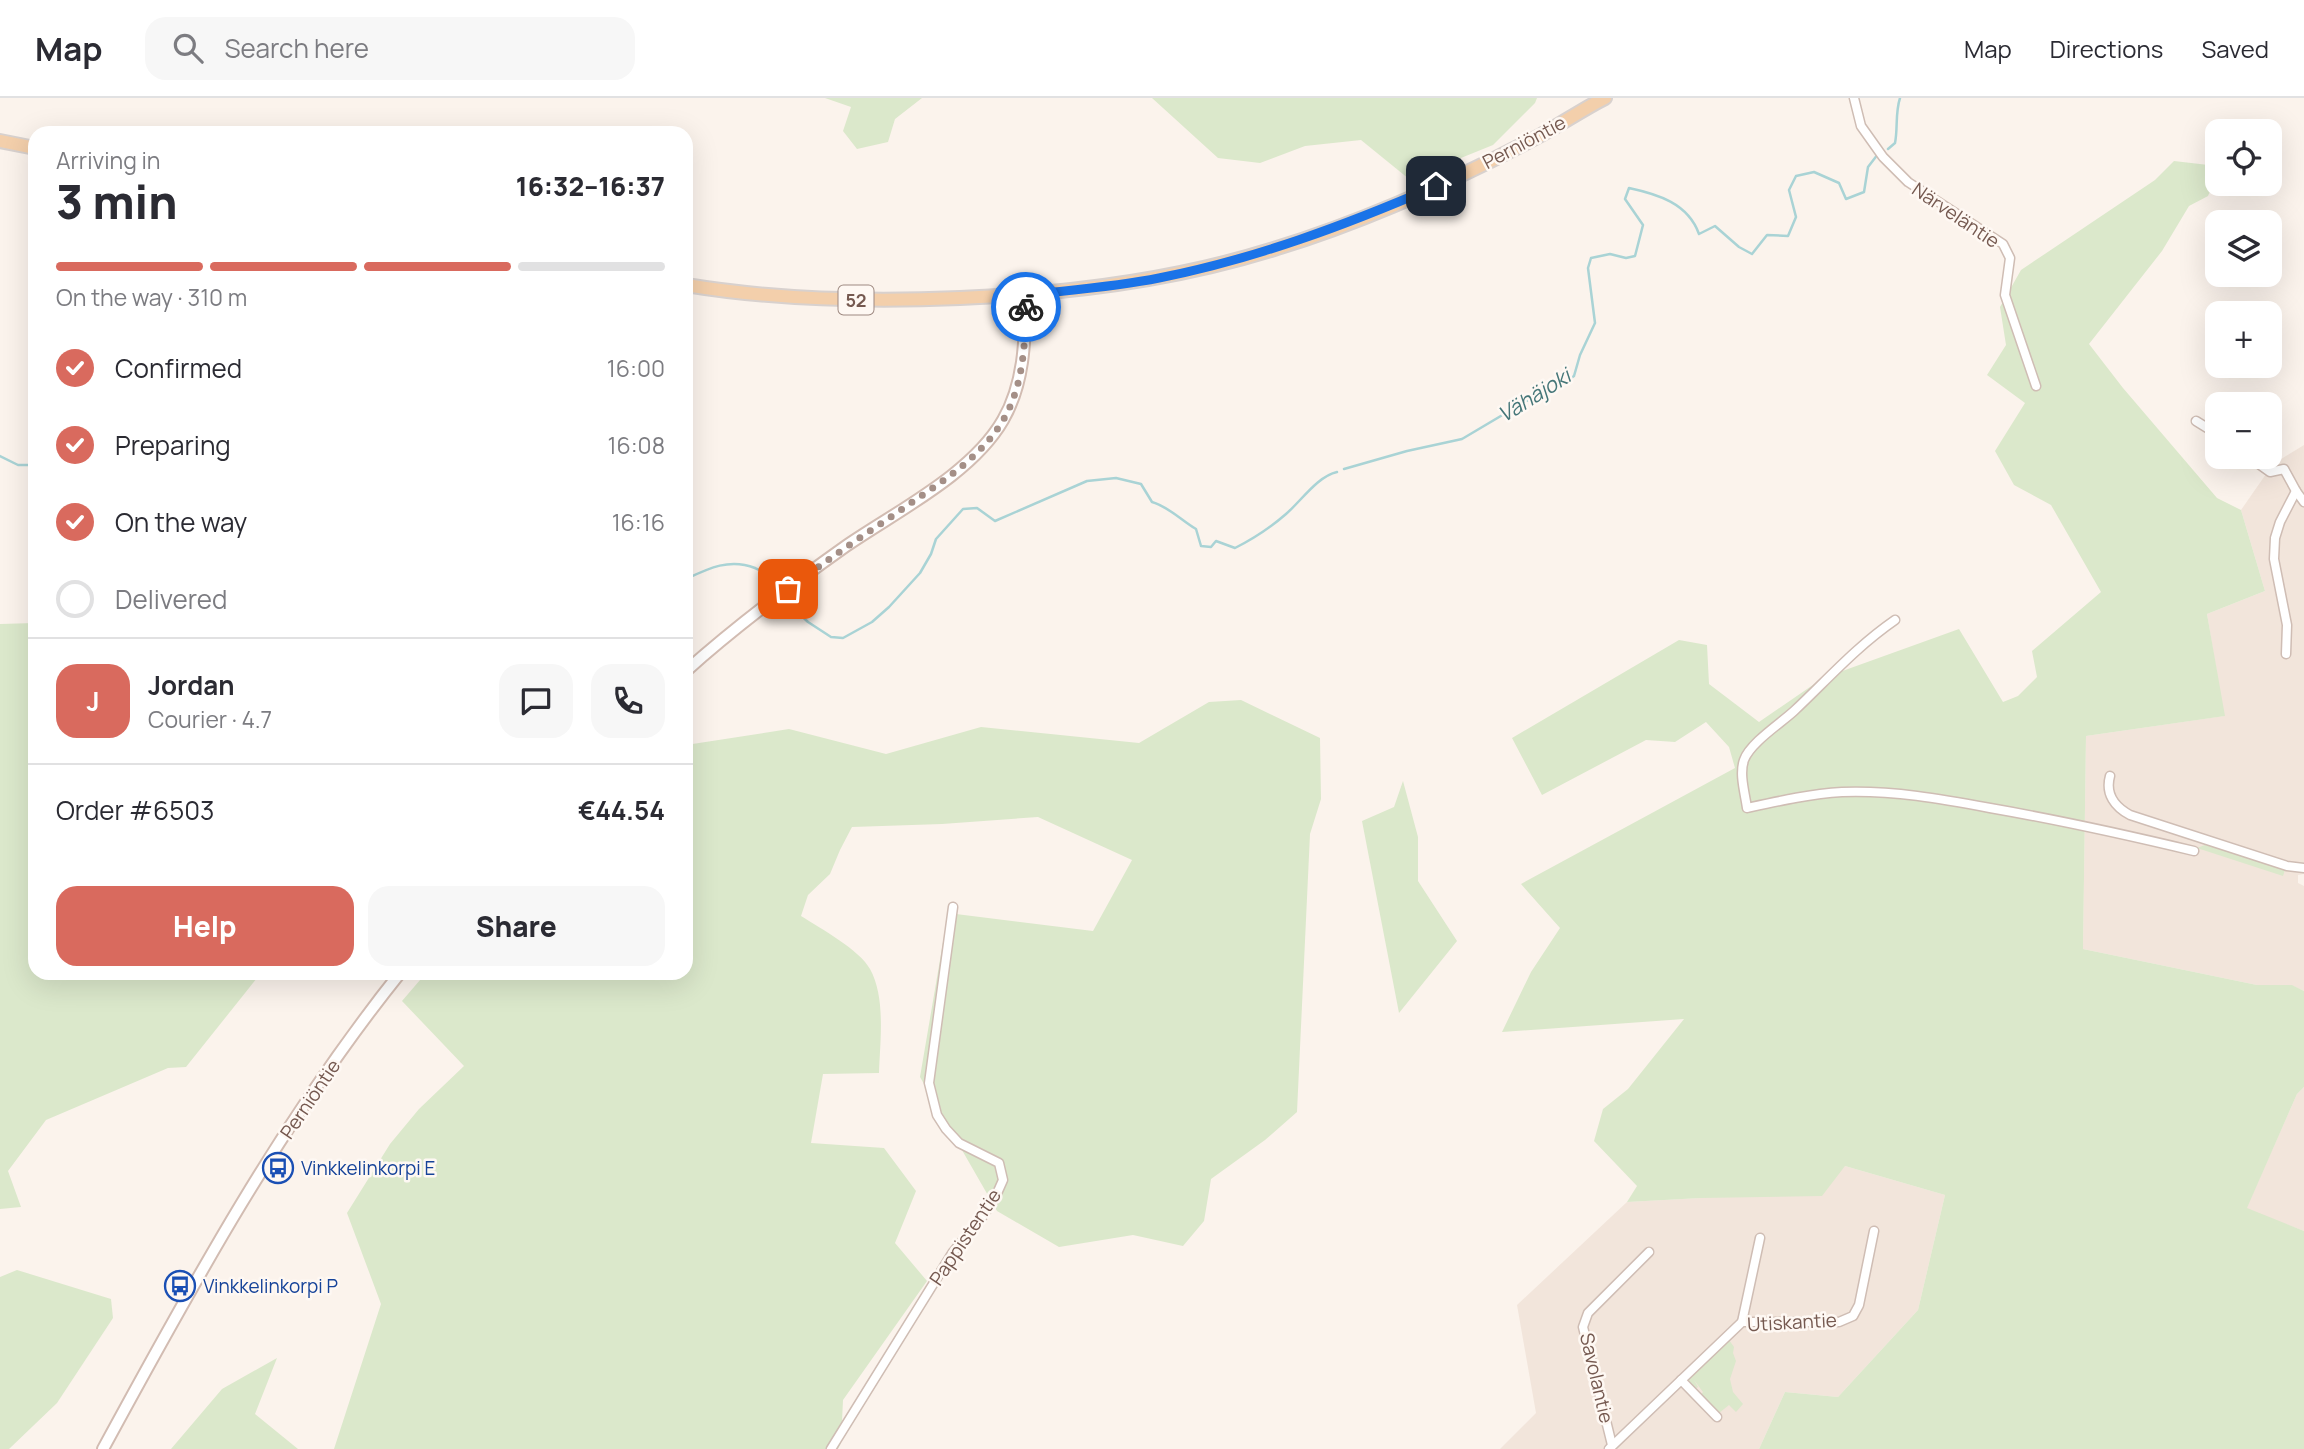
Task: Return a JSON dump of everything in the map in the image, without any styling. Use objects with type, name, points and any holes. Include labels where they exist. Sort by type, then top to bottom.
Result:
[{"type":"main road","name":"Perniöntie","points":[[1026,295],[1157,279],[1273,250],[1359,219],[1461,175],[1605,98]]},
{"type":"main road","points":[[0,142],[28,147]]},
{"type":"main road","name":"52","points":[[693,286],[791,298],[886,301],[1026,295]]},
{"type":"main road","points":[[693,665],[807,575],[967,464],[985,446],[1003,420],[1017,387],[1025,348],[1026,295]]},
{"type":"main road","name":"Perniöntie","points":[[103,1449],[255,1183],[346,1044],[395,980]]},
{"type":"street","name":"Närveläntie","points":[[1854,98],[1861,126],[1883,158],[1908,182],[2003,244],[2010,258],[2005,295],[2036,386]]},
{"type":"street","points":[[2196,421],[2205,426]]},
{"type":"street","points":[[2266,469],[2270,472],[2284,469],[2304,502]]},
{"type":"street","points":[[2286,654],[2287,625],[2274,559],[2275,538],[2296,491]]},
{"type":"street","points":[[1895,620],[1868,639],[1752,749],[1745,758],[1742,770],[1747,808],[1802,796],[1842,792],[1892,793],[2088,826],[2194,851]]},
{"type":"street","points":[[2110,776],[2110,795],[2119,808],[2130,815],[2287,866],[2304,868]]},
{"type":"street","name":"Pappistentie","points":[[831,1449],[946,1262],[983,1216],[1003,1180],[999,1163],[959,1143],[946,1129],[937,1115],[929,1083],[953,907]]},
{"type":"street","name":"Utiskantie","points":[[1611,1447],[1742,1322],[1839,1322],[1853,1316],[1859,1305],[1874,1231]]},
{"type":"street","points":[[1742,1322],[1760,1238]]},
{"type":"street","name":"Savolantie","points":[[1611,1447],[1583,1327],[1588,1313],[1649,1252]]},
{"type":"street","points":[[1681,1380],[1717,1417]]},
{"type":"shaded area","points":[[2304,445],[2304,874],[2298,875],[2298,883],[2304,886],[2304,991],[2291,985],[2257,985],[2083,949],[2086,736],[2224,716],[2207,614],[2265,591],[2241,510],[2270,469],[2282,469],[2282,458]]},
{"type":"shaded area","points":[[2304,1087],[2304,1231],[2246,1209],[2297,1094]]},
{"type":"shaded area","points":[[1845,1166],[1945,1195],[1918,1310],[1838,1397],[1785,1392],[1759,1449],[1500,1449],[1536,1413],[1517,1305],[1627,1202],[1701,1198]]},
{"type":"green space","points":[[825,98],[922,98],[895,119],[888,142],[857,149],[843,131],[851,107]]},
{"type":"green space","points":[[1152,98],[1537,98],[1493,145],[1409,179],[1361,140],[1305,146],[1260,163],[1218,158]]},
{"type":"green space","points":[[2174,161],[2205,165],[2205,196],[2208,196],[2189,206],[2162,251],[2089,344],[2217,498],[2241,510],[2265,591],[2207,614],[2225,716],[2086,736],[2083,949],[2257,985],[2292,985],[2304,991],[2304,1087],[2297,1094],[2247,1208],[2304,1231],[2304,1449],[1759,1449],[1785,1392],[1838,1397],[1918,1310],[1945,1195],[1845,1166],[1822,1196],[1627,1202],[1637,1186],[1594,1141],[1603,1109],[1628,1089],[1684,1019],[1502,1032],[1531,972],[1560,928],[1521,884],[1735,768],[1729,747],[1706,722],[1675,742],[1646,740],[1542,795],[1512,738],[1679,640],[1707,645],[1709,684],[1759,722],[1823,678],[1959,629],[2003,702],[2018,696],[2037,677],[2032,651],[2101,592],[2051,505],[2014,485],[1995,451],[2025,403],[1987,375],[2006,345],[2000,307],[2021,270],[2155,180]]},
{"type":"green space","points":[[28,623],[28,980],[255,980],[186,1067],[168,1068],[46,1120],[8,1171],[21,1207],[0,1209],[0,624]]},
{"type":"green space","points":[[1241,700],[1320,738],[1321,799],[1310,834],[1297,1112],[1265,1140],[1211,1179],[1204,1221],[1183,1246],[1133,1235],[1059,1247],[997,1211],[920,1077],[948,913],[1093,931],[1132,860],[1038,817],[852,827],[830,874],[808,895],[801,916],[849,947],[870,969],[880,1006],[879,1073],[823,1074],[811,1143],[884,1148],[916,1191],[895,1243],[927,1281],[843,1400],[841,1443],[838,1449],[334,1449],[381,1304],[347,1213],[390,1144],[419,1109],[464,1066],[402,1001],[420,980],[693,980],[693,744],[789,729],[886,754],[981,727],[1139,743],[1209,702]]},
{"type":"green space","points":[[1403,781],[1418,837],[1418,881],[1457,941],[1399,1013],[1362,821],[1394,807]]},
{"type":"green space","points":[[2205,845],[2280,866],[2285,870],[2283,876],[2197,848]]},
{"type":"green space","points":[[17,1270],[111,1299],[113,1318],[57,1403],[9,1449],[0,1449],[0,1277]]},
{"type":"green space","points":[[1729,1340],[1734,1347],[1736,1361],[1730,1379],[1733,1392],[1743,1404],[1736,1412],[1729,1405],[1719,1413],[1701,1395],[1703,1392],[1694,1380],[1698,1387],[1695,1389],[1687,1379]]},
{"type":"green space","points":[[277,1358],[255,1414],[298,1449],[171,1449],[222,1389]]},
{"type":"waterway","name":"Vähäjoki","points":[[1888,149],[1895,143],[1900,98]]},
{"type":"waterway","name":"Vähäjoki","points":[[1344,469],[1462,439],[1526,401],[1550,393],[1574,376],[1580,355],[1595,323],[1588,268],[1591,258],[1610,254],[1626,258],[1635,256],[1643,225],[1625,199],[1629,188],[1661,197],[1679,207],[1694,223],[1699,234],[1715,226],[1739,247],[1752,254],[1767,235],[1788,236],[1796,217],[1789,190],[1796,176],[1814,172],[1839,183],[1846,199],[1864,192],[1868,167],[1878,154]]},
{"type":"waterway","name":"Vähäjoki","points":[[0,456],[18,465],[28,465]]},
{"type":"waterway","name":"Vähäjoki","points":[[789,604],[808,622],[831,637],[843,638],[872,622],[889,607],[920,573],[936,539],[963,509],[977,508],[995,521],[1087,481],[1116,478],[1141,484],[1152,502],[1196,529],[1201,546],[1211,547],[1216,541],[1235,548],[1274,524],[1323,478],[1337,472]]},
{"type":"waterway","name":"Vähäjoki","points":[[693,576],[711,568],[737,564],[762,571],[777,585]]},
{"type":"way so far","points":[[788,589],[967,464],[985,446],[1003,420],[1017,387],[1025,348],[1026,307]]},
{"type":"place","name":"Vinkkelinkorpi E","points":[[278,1168]]},
{"type":"place","name":"Vinkkelinkorpi P","points":[[180,1286]]},
{"type":"route","points":[[1026,307],[1026,295],[1157,279],[1273,250],[1359,219],[1436,186]]}]
